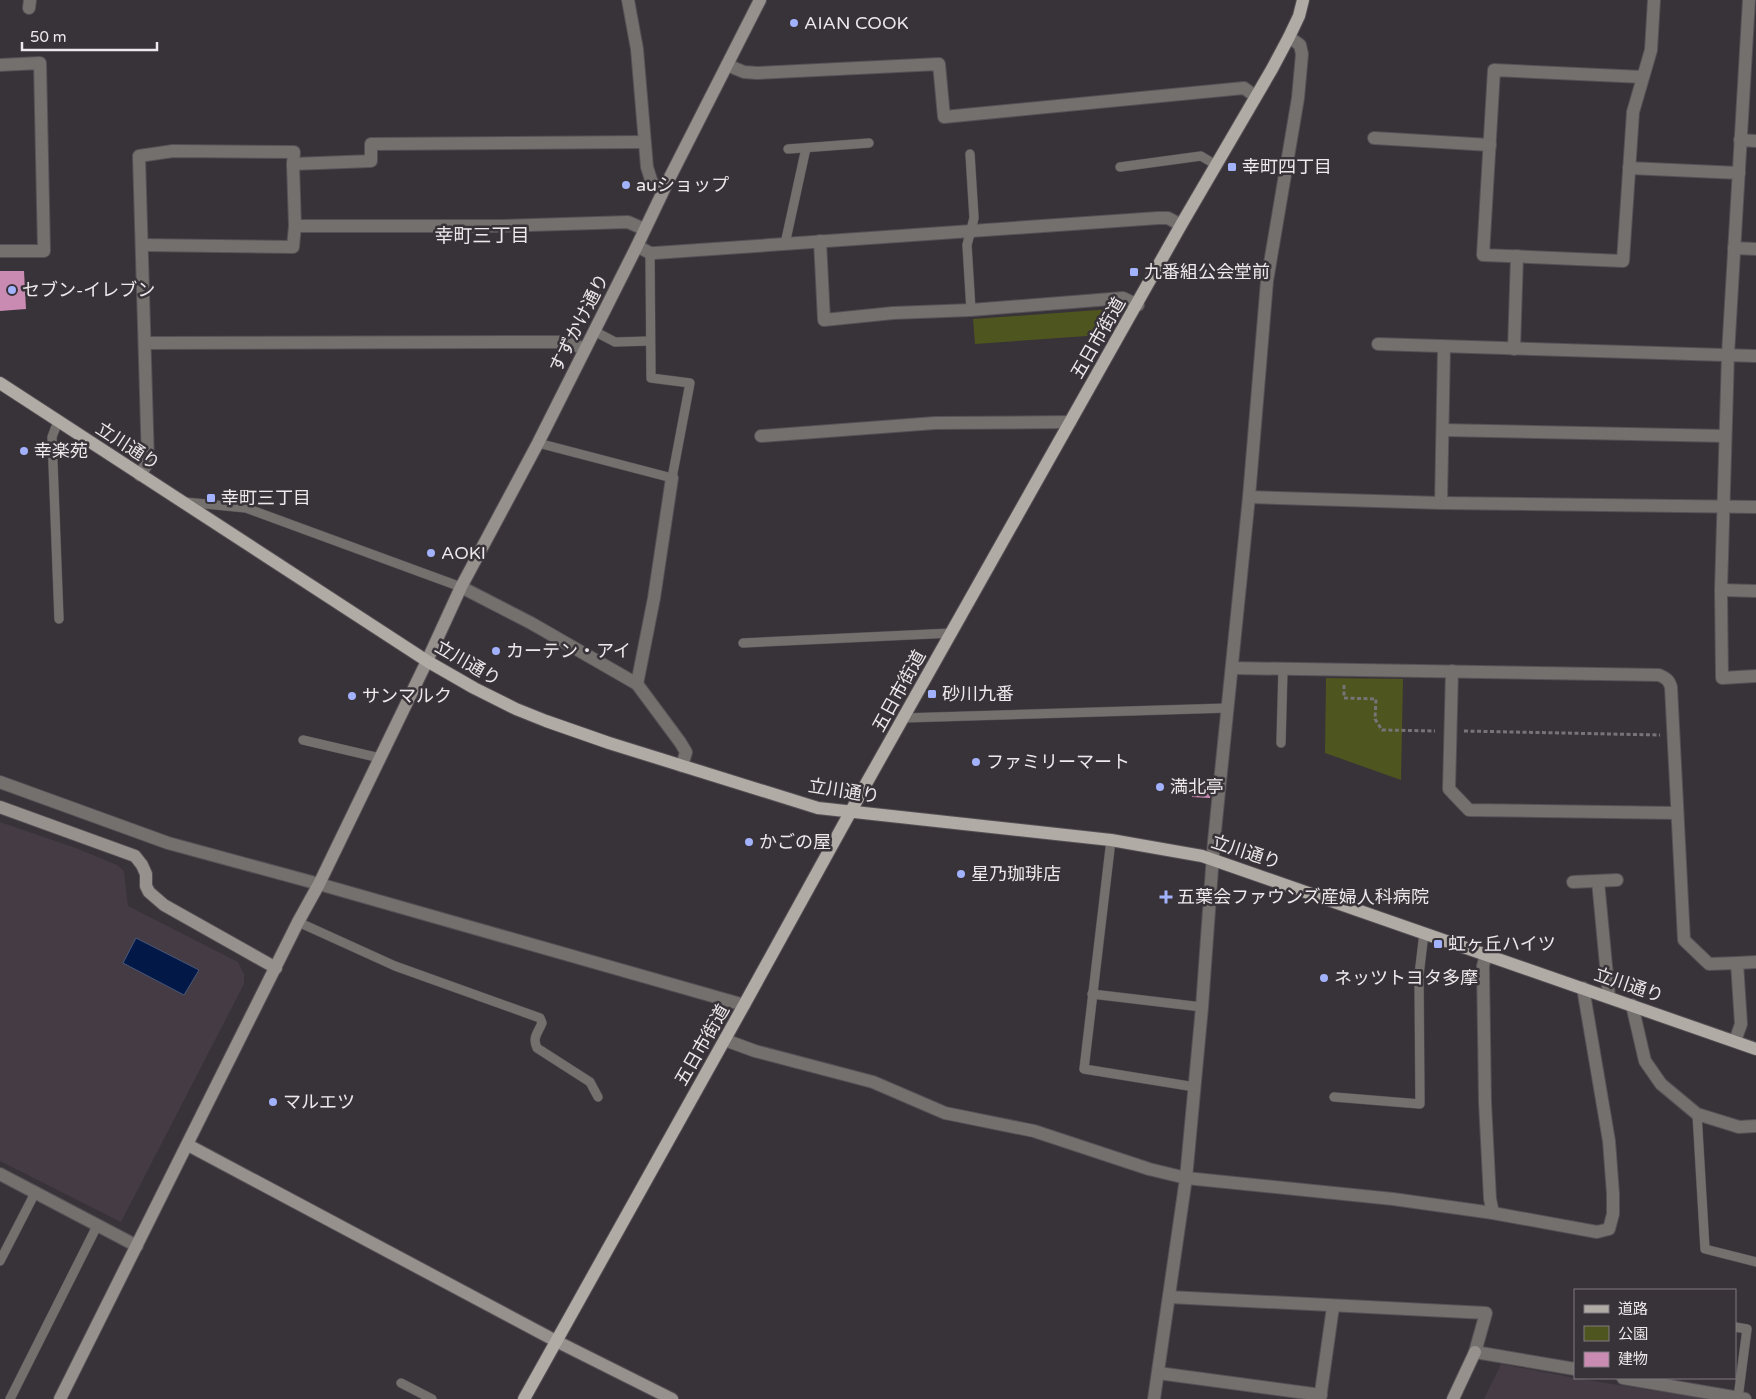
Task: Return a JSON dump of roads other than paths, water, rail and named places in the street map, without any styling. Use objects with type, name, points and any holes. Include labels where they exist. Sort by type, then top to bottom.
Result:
[{"type":"main road","name":"五日市街道","points":[[524,1399],[903,718],[1289,37],[1304,0]]},
{"type":"main road","name":"立川通り","points":[[0,383],[428,661],[474,688],[516,709],[609,743],[818,808],[1111,840],[1182,851],[1212,859],[1756,1049]]},
{"type":"street","points":[[628,0],[638,49],[646,167],[652,183],[664,189]]},
{"type":"street","name":"すずかけ通り","points":[[60,1399],[298,922],[319,884],[428,661],[461,587],[538,442],[760,0]]},
{"type":"street","points":[[1644,77],[1494,70],[1483,255],[1623,261],[1632,112],[1644,77],[1652,50],[1654,0]]},
{"type":"street","points":[[1749,0],[1728,354],[1721,590],[1722,678],[1756,676]]},
{"type":"street","points":[[1154,1399],[1186,1178],[1202,1007],[1212,859],[1249,497],[1267,281],[1298,98],[1302,54],[1300,45],[1289,37]]},
{"type":"street","points":[[0,64],[40,63],[44,250],[0,251]]},
{"type":"street","points":[[727,65],[744,72],[757,73],[938,64],[944,117],[1244,88],[1255,96]]},
{"type":"street","points":[[1374,138],[1490,145]]},
{"type":"street","points":[[1740,140],[1756,141]]},
{"type":"street","points":[[293,164],[371,161],[371,144],[644,142]]},
{"type":"street","points":[[140,475],[148,462],[139,156],[174,151],[294,152],[295,226],[293,247],[142,245]]},
{"type":"street","points":[[1629,168],[1739,173]]},
{"type":"street","points":[[637,246],[650,253],[1158,218],[1168,218],[1182,225]]},
{"type":"street","points":[[295,226],[502,226],[628,222],[644,229]]},
{"type":"street","points":[[820,242],[824,320],[893,313],[971,310],[1123,298],[1138,305]]},
{"type":"street","points":[[1734,248],[1756,249]]},
{"type":"street","points":[[1514,349],[1517,256]]},
{"type":"street","points":[[145,344],[568,342],[584,349]]},
{"type":"street","points":[[1378,344],[1756,356]]},
{"type":"street","points":[[1441,503],[1444,347]]},
{"type":"street","points":[[761,436],[934,423],[1070,422]]},
{"type":"street","points":[[1443,430],[1726,436]]},
{"type":"street","points":[[637,684],[654,598],[672,478]]},
{"type":"street","points":[[1249,497],[1441,503],[1756,507]]},
{"type":"street","points":[[461,587],[532,623],[637,684],[686,752],[682,766]]},
{"type":"street","points":[[1721,590],[1756,591]]},
{"type":"street","points":[[1232,668],[1659,675],[1666,678],[1670,682],[1671,687],[1684,940],[1709,964],[1756,962]]},
{"type":"street","points":[[1452,671],[1449,789],[1469,810],[1677,813]]},
{"type":"street","points":[[0,782],[168,843],[744,1005]]},
{"type":"street","points":[[0,807],[135,856],[146,874],[146,886],[154,897],[164,905],[276,968]]},
{"type":"street","points":[[1598,880],[1609,997]]},
{"type":"street","points":[[1573,882],[1617,880]]},
{"type":"street","points":[[1486,955],[1483,966],[1485,1102],[1490,1198],[1493,1214]]},
{"type":"street","points":[[1735,1041],[1741,1024],[1737,963]]},
{"type":"street","points":[[725,1040],[755,1051],[873,1082],[945,1113],[1034,1131],[1149,1169],[1186,1178],[1371,1196],[1597,1232],[1609,1229],[1613,1214],[1613,1194],[1609,1141],[1583,988]]},
{"type":"street","points":[[1632,1005],[1645,1061],[1661,1084],[1698,1114],[1739,1127],[1756,1126]]},
{"type":"street","points":[[188,1145],[556,1341],[672,1399]]},
{"type":"street","points":[[0,1174],[137,1246]]},
{"type":"street","points":[[1169,1297],[1333,1307],[1486,1313],[1475,1352],[1453,1399]]},
{"type":"street","points":[[1158,1373],[1320,1397],[1333,1307]]},
{"type":"street","points":[[1475,1352],[1574,1369]]},
{"type":"street","points":[[1634,1379],[1669,1382],[1742,1398]]},
{"type":"lane","points":[[788,149],[869,143]]},
{"type":"lane","points":[[785,244],[806,148]]},
{"type":"lane","points":[[970,154],[974,218],[967,245],[971,310]]},
{"type":"lane","points":[[1120,167],[1202,156],[1216,165]]},
{"type":"lane","points":[[538,442],[672,478],[690,383],[651,378],[650,253]]},
{"type":"lane","points":[[594,331],[615,342],[650,341]]},
{"type":"lane","points":[[58,421],[52,437],[58,619]]},
{"type":"lane","points":[[181,501],[246,508],[461,587]]},
{"type":"lane","points":[[744,643],[952,633]]},
{"type":"lane","points":[[1281,742],[1283,669]]},
{"type":"lane","points":[[903,718],[1228,708]]},
{"type":"lane","points":[[303,740],[380,758]]},
{"type":"lane","points":[[1111,840],[1084,1069],[1195,1087]]},
{"type":"lane","points":[[298,922],[395,966],[540,1018],[542,1023],[534,1042],[537,1048],[590,1082],[598,1096]]},
{"type":"lane","points":[[1334,1097],[1420,1104],[1419,975],[1424,933]]},
{"type":"lane","points":[[1092,994],[1202,1007]]},
{"type":"lane","points":[[1698,1114],[1705,1249],[1756,1262]]},
{"type":"lane","points":[[0,1261],[35,1193]]},
{"type":"lane","points":[[10,1399],[97,1226]]},
{"type":"lane","points":[[1736,1327],[1747,1329],[1742,1398]]},
{"type":"lane","points":[[401,1383],[432,1399]]},
{"type":"water","points":[[136,938],[199,970],[184,995],[123,963]]},
{"type":"place","name":"AIAN COOK","points":[[794,23]]},
{"type":"place","name":"幸町四丁目","points":[[1232,167]]},
{"type":"place","name":"auショップ","points":[[626,185]]},
{"type":"place","name":"九番組公会堂前","points":[[1134,272]]},
{"type":"place","name":"セブン-イレブン","points":[[12,290]]},
{"type":"place","name":"幸楽苑","points":[[24,451]]},
{"type":"place","name":"幸町三丁目","points":[[211,498]]},
{"type":"place","name":"AOKI","points":[[431,553]]},
{"type":"place","name":"カーテン・アイ","points":[[496,651]]},
{"type":"place","name":"砂川九番","points":[[932,694]]},
{"type":"place","name":"サンマルク","points":[[352,696]]},
{"type":"place","name":"ファミリーマート","points":[[976,762]]},
{"type":"place","name":"満北亭","points":[[1160,787]]},
{"type":"place","name":"かごの屋","points":[[749,842]]},
{"type":"place","name":"星乃珈琲店","points":[[961,874]]},
{"type":"place","name":"五葉会ファウンズ産婦人科病院","points":[[1166,897]]},
{"type":"place","name":"虹ヶ丘ハイツ","points":[[1438,944]]},
{"type":"place","name":"ネッツトヨタ多摩","points":[[1324,978]]},
{"type":"place","name":"マルエツ","points":[[273,1102]]},
{"type":"district","name":"幸町三丁目","points":[[482,236]]}]
